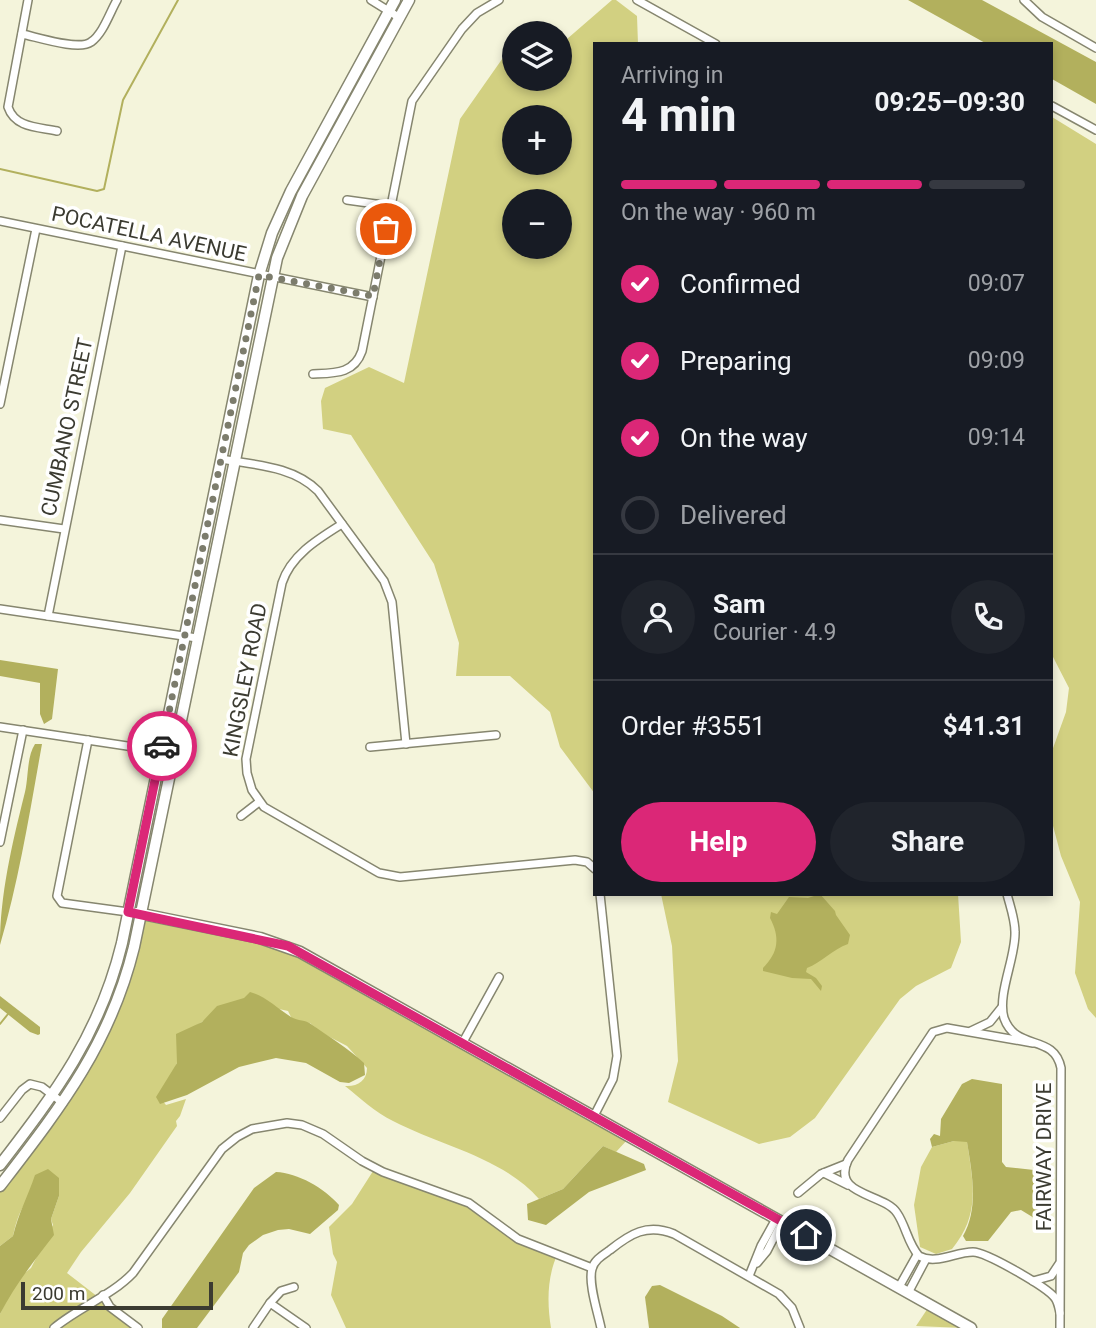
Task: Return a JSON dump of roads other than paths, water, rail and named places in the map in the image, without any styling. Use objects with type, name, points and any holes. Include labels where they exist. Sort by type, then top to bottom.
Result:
[{"type":"main road","points":[[0,1165],[53,1096],[83,1046],[104,1002],[117,961],[259,275],[272,233],[389,11],[403,1]]},
{"type":"main road","points":[[0,1186],[84,1071],[113,1012],[128,971],[271,277],[284,237],[302,196],[400,18],[403,1]]},
{"type":"main road","points":[[128,912],[288,946],[971,1328]]},
{"type":"street","points":[[28,0],[8,102],[11,115],[22,124],[57,131]]},
{"type":"street","points":[[22,34],[77,45],[87,44],[96,38],[117,0]]},
{"type":"street","points":[[370,0],[400,18]]},
{"type":"street","points":[[313,374],[341,373],[352,368],[359,360],[409,111],[415,95],[469,20],[499,0]]},
{"type":"street","points":[[637,0],[712,42]]},
{"type":"street","points":[[1024,0],[1042,17],[1096,48]]},
{"type":"street","points":[[1053,107],[1096,130]]},
{"type":"street","points":[[347,200],[390,206]]},
{"type":"street","name":"POCATELLA AVENUE","points":[[0,221],[373,296]]},
{"type":"street","points":[[0,404],[36,229]]},
{"type":"street","name":"CUMBANO STREET","points":[[48,616],[122,246]]},
{"type":"street","points":[[221,459],[287,471],[302,478],[318,491],[384,580],[390,594],[406,744]]},
{"type":"street","points":[[0,520],[64,529]]},
{"type":"street","name":"KINGSLEY ROAD","points":[[259,802],[248,778],[246,759],[282,583],[298,556],[342,524]]},
{"type":"street","points":[[0,609],[197,638]]},
{"type":"street","points":[[0,727],[174,753]]},
{"type":"street","points":[[0,842],[23,730]]},
{"type":"street","points":[[370,747],[496,735]]},
{"type":"street","points":[[88,740],[57,896],[60,902],[65,904],[128,912]]},
{"type":"street","points":[[241,816],[259,802],[276,816],[389,876],[575,860],[587,862],[593,867]]},
{"type":"street","points":[[594,1116],[613,1079],[617,1056],[600,896]]},
{"type":"street","points":[[962,1030],[975,1030],[984,1026],[997,1015],[1003,1003],[1015,934],[1007,896]]},
{"type":"street","points":[[463,1042],[499,977]]},
{"type":"street","name":"FAIRWAY DRIVE","points":[[1003,1003],[1004,1015],[1012,1031],[1022,1040],[1053,1050],[1060,1060],[1060,1328]]},
{"type":"street","points":[[798,1193],[824,1173],[842,1166],[848,1160],[930,1034],[941,1028],[1033,1043]]},
{"type":"street","points":[[0,1118],[27,1086],[39,1086],[63,1103]]},
{"type":"street","points":[[54,1328],[77,1310],[124,1282],[138,1267],[222,1149],[252,1129],[279,1123],[302,1125],[323,1133],[376,1169],[469,1203],[518,1239],[592,1268]]},
{"type":"street","points":[[848,1160],[845,1175],[853,1188]]},
{"type":"street","points":[[824,1173],[895,1210],[917,1255],[926,1259],[977,1252],[1033,1281],[1053,1295],[1060,1313]]},
{"type":"street","points":[[749,1276],[767,1251],[779,1220]]},
{"type":"street","points":[[601,1328],[591,1279],[592,1268],[601,1256],[628,1236],[642,1230],[654,1229],[674,1234],[749,1276],[786,1301],[800,1328]]},
{"type":"street","points":[[904,1290],[917,1255]]},
{"type":"street","points":[[904,1290],[926,1259]]},
{"type":"street","points":[[1033,1281],[1051,1276],[1057,1270],[1060,1260]]},
{"type":"street","points":[[253,1328],[281,1291],[293,1287]]},
{"type":"street","points":[[103,1295],[114,1310],[138,1328]]},
{"type":"street","points":[[270,1303],[306,1328]]},
{"type":"waterway","points":[[0,169],[97,191],[104,189],[123,100],[178,0]]},
{"type":"waterway","points":[[0,1024],[8,1014]]}]
